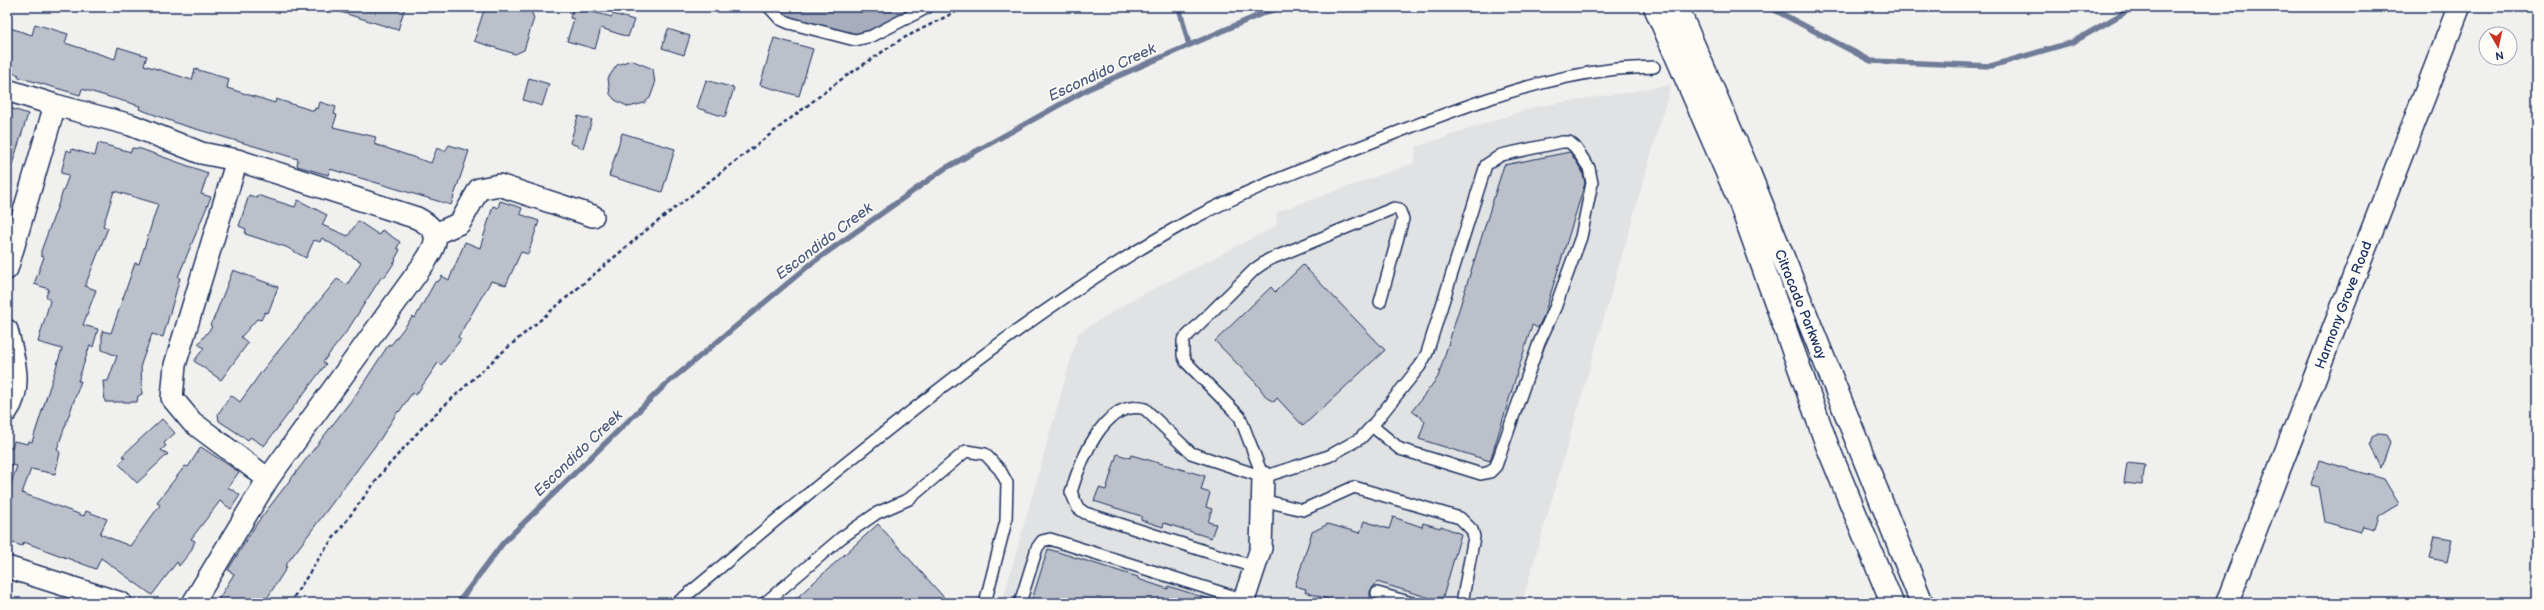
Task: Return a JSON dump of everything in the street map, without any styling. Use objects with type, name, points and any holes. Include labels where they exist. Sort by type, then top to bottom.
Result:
[{"type":"main road","name":"Citracado Parkway","points":[[1655,7],[1677,21],[1748,170],[1922,603]]},
{"type":"main road","name":"Harmony Grove Road","points":[[2227,603],[2459,7]]},
{"type":"main road","name":"Citracado Parkway","points":[[1677,21],[1739,200],[1827,445],[1892,603]]},
{"type":"street","points":[[7,90],[55,105],[131,125],[201,153],[237,160],[418,218],[428,224],[434,234],[436,246],[268,479],[193,603]]},
{"type":"street","points":[[7,269],[55,105]]},
{"type":"street","points":[[237,160],[174,365],[172,398],[192,422],[268,479]]},
{"type":"street","points":[[434,234],[460,223],[479,188],[499,185],[593,216]]},
{"type":"street","points":[[7,330],[16,370],[14,394],[7,410]]},
{"type":"street","points":[[1247,602],[1261,548],[1263,477]]},
{"type":"street","points":[[7,567],[121,603]]},
{"type":"lane","points":[[769,7],[780,19],[790,23],[855,40],[872,36],[928,7]]},
{"type":"lane","points":[[677,603],[883,434],[999,345],[1119,264],[1192,219],[1301,170],[1404,130],[1492,99],[1534,86],[1608,70],[1654,67]]},
{"type":"lane","points":[[1255,567],[1085,513],[1078,508],[1071,492],[1079,465],[1114,413],[1136,406],[1145,409],[1191,453],[1263,477],[1329,456],[1362,438],[1420,366],[1427,353],[1486,165],[1501,155],[1562,142],[1569,142],[1575,147],[1592,175],[1581,236],[1555,308],[1539,343],[1496,466],[1490,472],[1481,474],[1412,454],[1400,449],[1372,426]]},
{"type":"lane","points":[[1263,477],[1240,417],[1186,362],[1183,355],[1183,340],[1255,269],[1268,260],[1394,208],[1399,209],[1403,219],[1380,302]]},
{"type":"lane","points":[[765,603],[841,538],[877,513],[909,499],[966,451],[985,454],[1000,470],[1007,483],[1006,522],[985,603]]},
{"type":"lane","points":[[1262,500],[1303,510],[1354,487],[1460,518],[1472,530],[1474,537],[1462,603]]},
{"type":"lane","points":[[1020,603],[1037,548],[1042,541],[1050,539],[1247,602]]},
{"type":"lane","points":[[1377,592],[1412,603]]},
{"type":"path","points":[[290,603],[323,552],[385,469],[429,420],[499,355],[644,232],[839,81],[900,40],[965,7]]},
{"type":"shaded area","points":[[1671,85],[1522,603],[1002,603],[1078,333],[1136,298],[1276,226],[1277,212],[1414,163],[1416,147],[1534,107]]},
{"type":"water","points":[[777,7],[917,7],[869,34],[854,37],[795,20],[782,13]]},
{"type":"building","points":[[335,7],[405,7],[398,30],[334,10]]},
{"type":"building","points":[[485,7],[530,9],[534,18],[524,50],[515,54],[474,41]]},
{"type":"building","points":[[573,7],[612,17],[613,14],[634,20],[628,37],[601,28],[595,49],[567,41],[574,19],[570,18]]},
{"type":"building","points":[[35,24],[68,34],[65,43],[115,59],[118,47],[147,56],[144,65],[192,80],[195,69],[229,79],[227,88],[275,103],[276,99],[314,111],[315,108],[318,109],[320,102],[336,107],[334,114],[337,115],[333,127],[376,137],[374,144],[431,163],[437,148],[445,151],[449,145],[469,151],[451,205],[330,169],[328,175],[297,166],[298,159],[179,124],[139,109],[140,106],[82,89],[80,95],[18,77],[19,75],[7,71],[7,27],[32,35]]},
{"type":"building","points":[[668,29],[690,36],[684,55],[662,48]]},
{"type":"building","points":[[774,38],[813,49],[799,96],[760,85]]},
{"type":"building","points":[[631,60],[653,69],[655,84],[650,98],[644,103],[629,107],[615,100],[610,94],[608,78],[617,65]]},
{"type":"building","points":[[529,78],[549,84],[542,106],[523,100]]},
{"type":"building","points":[[706,80],[734,88],[725,117],[697,108]]},
{"type":"building","points":[[7,107],[28,114],[10,171],[7,170]]},
{"type":"building","points":[[578,116],[592,120],[583,148],[570,143]]},
{"type":"building","points":[[622,133],[675,149],[662,192],[609,176]]},
{"type":"building","points":[[98,143],[131,152],[132,148],[141,149],[208,173],[201,194],[211,197],[178,277],[180,278],[163,337],[152,334],[141,364],[142,394],[138,396],[137,402],[105,402],[103,381],[108,381],[117,356],[102,350],[102,331],[111,333],[135,263],[139,264],[158,204],[114,191],[103,226],[108,228],[85,286],[96,290],[83,325],[98,329],[93,347],[90,345],[78,381],[81,381],[57,449],[60,453],[55,474],[31,469],[22,493],[84,516],[86,511],[107,519],[100,534],[130,546],[160,505],[157,502],[185,466],[188,467],[201,447],[239,472],[228,487],[240,495],[231,509],[220,501],[191,539],[195,541],[191,551],[179,566],[177,562],[152,595],[101,558],[96,569],[24,542],[22,546],[7,541],[7,488],[9,489],[17,466],[7,464],[7,447],[12,448],[14,441],[28,444],[29,441],[32,442],[62,349],[38,342],[50,301],[46,296],[49,289],[34,284],[44,257],[41,256],[41,251],[69,175],[61,173],[67,150],[71,152],[72,149],[95,156]]},
{"type":"building","points":[[1570,152],[1582,171],[1585,183],[1544,315],[1538,328],[1532,325],[1490,461],[1419,439],[1425,421],[1412,411],[1438,377],[1504,165]]},
{"type":"building","points":[[249,195],[257,198],[257,195],[295,207],[298,200],[327,215],[322,225],[348,236],[358,221],[379,235],[382,230],[400,242],[397,248],[400,250],[395,259],[396,260],[384,278],[382,276],[347,331],[323,362],[326,364],[264,446],[250,437],[248,440],[219,421],[218,414],[231,395],[240,402],[262,371],[337,279],[347,285],[361,262],[322,238],[320,242],[314,240],[306,258],[286,247],[245,234],[246,229],[239,226]]},
{"type":"building","points":[[500,201],[522,208],[520,214],[539,221],[528,254],[521,252],[506,285],[491,281],[458,337],[461,339],[441,365],[438,363],[416,395],[412,393],[399,412],[398,411],[381,438],[285,566],[287,567],[264,603],[216,603],[234,574],[228,570],[257,523],[357,393],[389,344],[391,345],[413,316],[415,318],[435,282],[439,281],[442,276],[449,280],[465,242],[480,248],[493,206],[498,208]]},
{"type":"building","points":[[1303,265],[1385,350],[1303,426],[1277,398],[1274,402],[1267,398],[1256,383],[1215,341],[1271,287],[1275,292]]},
{"type":"building","points":[[233,270],[278,287],[268,313],[265,312],[261,320],[257,319],[241,337],[248,343],[221,380],[194,361],[204,348],[198,344],[212,327],[210,325]]},
{"type":"building","points":[[162,419],[175,433],[164,443],[166,446],[161,450],[168,454],[137,483],[119,464],[125,458],[122,456]]},
{"type":"building","points":[[2378,434],[2386,435],[2390,442],[2381,468],[2370,444],[2372,437]]},
{"type":"building","points":[[1117,454],[1130,458],[1131,455],[1205,476],[1201,490],[1210,493],[1206,507],[1212,509],[1208,522],[1216,524],[1211,538],[1164,523],[1163,527],[1141,520],[1141,516],[1094,501],[1099,488],[1106,490]]},
{"type":"building","points":[[2319,460],[2384,479],[2399,504],[2379,516],[2375,529],[2363,526],[2360,532],[2325,522],[2319,487],[2311,485]]},
{"type":"building","points":[[2127,463],[2145,465],[2142,485],[2124,483]]},
{"type":"building","points":[[1393,517],[1422,527],[1423,523],[1440,528],[1441,526],[1461,534],[1443,597],[1430,598],[1377,582],[1370,591],[1370,603],[1340,603],[1305,592],[1306,589],[1295,586],[1312,532],[1328,524],[1360,533],[1364,521],[1389,529]]},
{"type":"building","points":[[878,524],[949,603],[791,603]]},
{"type":"building","points":[[2435,536],[2452,539],[2447,562],[2430,558]]},
{"type":"building","points":[[1048,549],[1138,577],[1138,579],[1168,589],[1168,586],[1212,600],[1211,603],[1031,603]]},
{"type":"waterway","points":[[1179,7],[1189,45]]},
{"type":"waterway","name":"Escondido Creek","points":[[458,603],[503,543],[664,386],[812,263],[944,169],[1088,89],[1266,12],[1283,7]]},
{"type":"waterway","name":"Escondido Creek","points":[[1769,7],[1871,61],[1991,66],[2073,42],[2134,7]]}]
